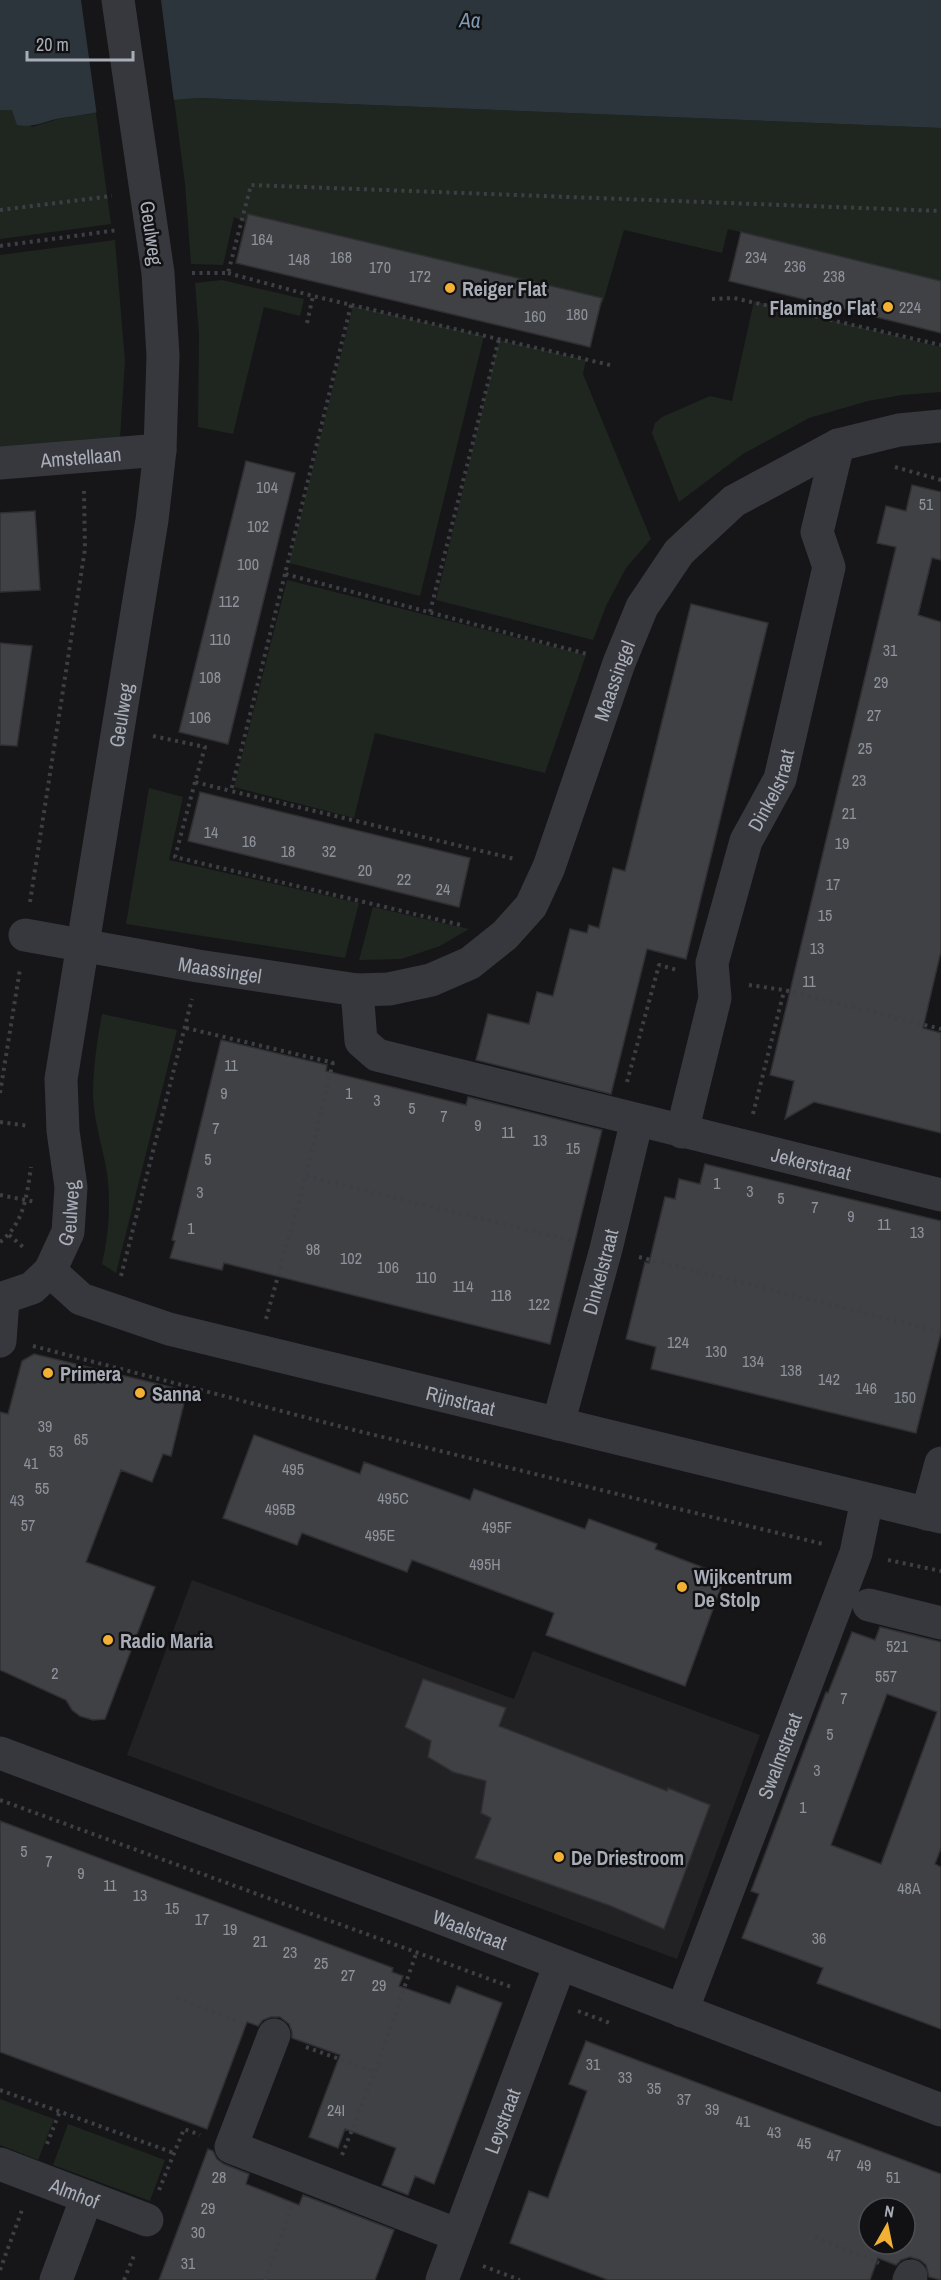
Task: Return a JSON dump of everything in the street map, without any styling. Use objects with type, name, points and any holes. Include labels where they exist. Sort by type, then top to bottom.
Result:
[{"type":"street","name":"Geulweg","points":[[50,1271],[68,1232],[71,1187],[63,1131],[61,1079],[152,520],[160,450],[163,356],[158,273],[118,0]]},
{"type":"street","name":"Maassingel","points":[[25,935],[198,966],[357,990],[389,989],[431,980],[470,963],[505,936],[531,906],[549,867],[619,663],[642,607],[679,552],[734,501],[838,444],[899,430],[941,426]]},
{"type":"street","name":"Dinkelstraat","points":[[682,1132],[715,998],[712,963],[746,841],[780,779],[829,567],[817,532],[838,444]]},
{"type":"street","name":"Amstellaan","points":[[0,463],[160,450]]},
{"type":"street","points":[[357,990],[361,1041],[377,1055],[682,1132]]},
{"type":"street","name":"Dinkelstraat","points":[[558,1424],[606,1249],[637,1120]]},
{"type":"street","name":"Jekerstraat","points":[[682,1132],[941,1195]]},
{"type":"street","points":[[1,1340],[2,1299],[32,1288],[50,1271]]},
{"type":"street","name":"Rijnstraat","points":[[50,1271],[81,1299],[169,1329],[934,1516]]},
{"type":"street","points":[[934,1516],[941,1463]]},
{"type":"street","name":"Swalmstraat","points":[[682,2011],[856,1553],[867,1500]]},
{"type":"street","points":[[869,1605],[941,1623]]},
{"type":"street","name":"Waalstraat","points":[[0,1753],[431,1914],[941,2110]]},
{"type":"street","name":"Leystraat","points":[[442,2280],[561,1964]]},
{"type":"street","points":[[274,2035],[231,2147],[459,2235]]},
{"type":"street","name":"Almhof","points":[[0,2164],[147,2220]]},
{"type":"street","points":[[56,2280],[87,2197]]},
{"type":"path","points":[[228,273],[251,185],[941,211]]},
{"type":"path","points":[[0,210],[145,192]]},
{"type":"path","points":[[0,246],[150,226]]},
{"type":"path","points":[[158,273],[228,273],[313,296],[610,365]]},
{"type":"path","points":[[307,323],[313,296]]},
{"type":"path","points":[[712,299],[734,298],[941,345]]},
{"type":"path","points":[[231,791],[351,305]]},
{"type":"path","points":[[430,612],[499,339]]},
{"type":"path","points":[[0,1093],[85,549],[85,501],[80,456]]},
{"type":"path","points":[[285,574],[619,663]]},
{"type":"path","points":[[117,728],[205,747],[175,857],[505,936]]},
{"type":"path","points":[[195,783],[549,867]]},
{"type":"path","points":[[112,1310],[186,1028],[198,966]]},
{"type":"path","points":[[745,1147],[784,990]]},
{"type":"path","points":[[186,1028],[333,1063],[377,1055]]},
{"type":"path","points":[[258,1350],[306,1176],[334,1053]]},
{"type":"path","points":[[1,1340],[354,1430],[856,1553],[941,1571]]},
{"type":"path","points":[[0,1800],[614,2025]]},
{"type":"path","points":[[265,2280],[375,2072],[431,1914]]},
{"type":"path","points":[[0,2090],[174,2153]]},
{"type":"path","points":[[815,2237],[910,2278]]},
{"type":"shaded area","points":[[201,98],[941,128],[941,281],[728,229],[722,253],[624,230],[603,302],[596,307],[246,223],[234,217],[223,265],[191,264],[185,184],[174,99]]},
{"type":"shaded area","points":[[12,109],[32,127],[58,119],[96,113],[111,224],[0,239],[0,110]]},
{"type":"shaded area","points":[[115,240],[125,361],[120,439],[0,448],[0,255]]},
{"type":"shaded area","points":[[222,280],[304,299],[300,316],[264,307],[233,434],[198,427],[199,334],[195,283]]},
{"type":"shaded area","points":[[754,301],[941,347],[941,392],[868,401],[809,418],[743,454],[679,502],[652,433],[655,423],[662,417],[710,396],[732,401]]},
{"type":"shaded area","points":[[353,306],[484,336],[420,596],[289,563]]},
{"type":"shaded area","points":[[499,340],[586,360],[583,374],[651,539],[626,568],[606,606],[593,640],[436,600]]},
{"type":"shaded area","points":[[287,580],[586,655],[545,773],[375,733],[354,818],[234,787]]},
{"type":"shaded area","points":[[149,788],[183,797],[169,860],[359,903],[345,958],[126,924]]},
{"type":"shaded area","points":[[373,907],[469,929],[440,946],[401,959],[359,960]]},
{"type":"shaded area","points":[[102,1014],[177,1030],[116,1273],[102,1264],[108,1230],[109,1196],[93,1096]]},
{"type":"shaded area","name":"De Driestroom","points":[[192,1580],[514,1699],[533,1651],[760,1735],[677,1959],[127,1755]]},
{"type":"shaded area","points":[[0,2099],[54,2119],[38,2160],[0,2145]]},
{"type":"shaded area","points":[[68,2124],[165,2160],[150,2201],[53,2165]]},
{"type":"water","name":"Aa","points":[[0,0],[941,0],[941,128],[201,98],[148,103],[24,126],[17,125],[12,110],[0,110]]},
{"type":"pier","points":[[81,0],[161,0],[174,102],[97,116]]},
{"type":"building","name":"Reiger Flat","points":[[248,214],[602,298],[590,347],[236,263]]},
{"type":"building","name":"Flamingo Flat","points":[[741,232],[941,281],[941,333],[729,281]]},
{"type":"building","points":[[246,461],[295,473],[228,744],[179,732]]},
{"type":"building","points":[[912,485],[941,492],[941,560],[932,558],[918,615],[941,622],[941,951],[923,1028],[941,1033],[941,1133],[814,1102],[785,1119],[794,1081],[770,1075],[896,547],[877,543],[886,506],[906,511]]},
{"type":"building","points":[[35,511],[40,590],[0,592],[0,513]]},
{"type":"building","points":[[691,604],[768,623],[686,959],[647,949],[611,1094],[476,1060],[488,1014],[529,1024],[537,992],[553,996],[570,929],[587,933],[589,925],[599,928],[613,868],[625,871]]},
{"type":"building","points":[[0,643],[32,646],[17,746],[0,745]]},
{"type":"building","points":[[200,792],[470,858],[459,907],[188,841]]},
{"type":"building","points":[[221,1040],[327,1065],[326,1071],[466,1105],[468,1097],[602,1130],[550,1344],[224,1263],[222,1270],[170,1258],[175,1241],[172,1240]]},
{"type":"building","points":[[705,1164],[941,1221],[941,1333],[916,1433],[651,1369],[656,1347],[626,1339],[645,1262],[649,1263],[665,1197],[675,1199],[679,1179],[700,1184]]},
{"type":"building","points":[[34,1354],[187,1391],[171,1456],[163,1454],[152,1482],[121,1470],[86,1562],[155,1587],[105,1719],[93,1720],[80,1716],[72,1710],[66,1700],[0,1670],[0,1412],[8,1414],[22,1361]]},
{"type":"building","points":[[254,1435],[360,1474],[364,1462],[470,1500],[474,1489],[585,1529],[589,1519],[657,1544],[655,1549],[725,1576],[685,1686],[546,1635],[554,1613],[412,1560],[407,1572],[302,1533],[297,1545],[223,1518]]},
{"type":"building","points":[[880,1627],[941,1642],[941,1848],[935,1864],[941,1867],[941,2029],[817,1983],[823,1968],[742,1938],[759,1894],[751,1891],[826,1692],[828,1693],[852,1632],[875,1640]],"holes":[[[887,1694],[937,1712],[881,1864],[831,1845]]]},
{"type":"building","points":[[423,1679],[506,1708],[499,1726],[667,1791],[668,1788],[710,1805],[664,1929],[611,1906],[475,1858],[491,1818],[481,1813],[486,1781],[453,1772],[428,1757],[431,1741],[405,1727]]},
{"type":"building","points":[[0,1821],[393,1968],[392,1972],[403,1976],[399,1986],[450,2004],[457,1986],[502,2003],[434,2184],[415,2176],[408,2195],[382,2185],[396,2148],[345,2129],[338,2148],[309,2137],[340,2055],[292,2038],[289,2024],[280,2017],[263,2020],[258,2026],[247,2022],[207,2129],[0,2052]]},
{"type":"building","points":[[586,2041],[941,2174],[941,2280],[929,2277],[926,2265],[910,2257],[901,2260],[896,2265],[878,2258],[870,2280],[608,2280],[510,2243],[529,2191],[548,2198],[587,2091],[569,2084]]},
{"type":"building","points":[[208,2149],[213,2151],[217,2159],[224,2164],[249,2174],[246,2184],[299,2205],[303,2195],[394,2230],[375,2280],[159,2280]]},
{"type":"place","name":"Reiger Flat","points":[[450,288]]},
{"type":"place","name":"Flamingo Flat","points":[[888,307]]},
{"type":"place","name":"Primera","points":[[48,1373]]},
{"type":"place","name":"Sanna","points":[[140,1393]]},
{"type":"place","name":"Wijkcentrum De Stolp","points":[[682,1587]]},
{"type":"place","name":"Radio Maria","points":[[108,1640]]},
{"type":"place","name":"De Driestroom","points":[[559,1857]]}]
